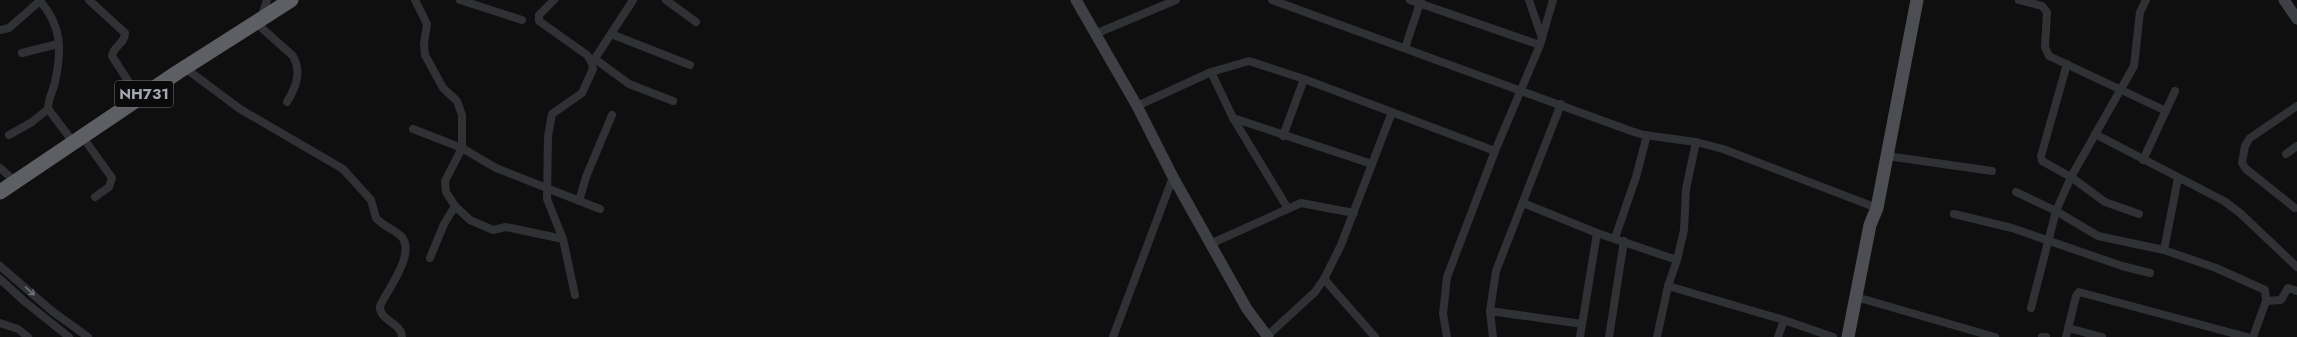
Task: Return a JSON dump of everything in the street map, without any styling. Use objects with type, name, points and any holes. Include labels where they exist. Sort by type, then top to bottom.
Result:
[{"type":"highway","name":"NH731","points":[[0,192],[185,68],[262,9],[291,0]]},
{"type":"main road","points":[[1874,207],[1910,0]]},
{"type":"main road","points":[[1848,337],[1870,225],[1887,156],[1917,0]]},
{"type":"street","points":[[0,30],[9,28],[41,0],[55,22],[58,44],[58,67],[48,108],[32,122],[9,135]]},
{"type":"street","points":[[89,0],[125,33],[124,39],[114,50],[112,56],[139,98]]},
{"type":"street","points":[[415,0],[426,18],[425,55],[443,88],[458,101],[462,115],[462,148],[444,185],[446,192],[455,206],[470,220],[493,230],[506,227],[563,239]]},
{"type":"street","points":[[460,0],[522,20]]},
{"type":"street","points":[[554,0],[542,11],[539,21],[594,61],[629,84],[673,101]]},
{"type":"street","points":[[575,295],[563,239],[551,212],[546,188],[550,119],[552,114],[582,93],[593,69],[594,61],[633,0]]},
{"type":"street","points":[[666,0],[696,22]]},
{"type":"street","points":[[1076,0],[1136,106],[1173,177],[1246,309],[1267,337],[1315,292],[1324,279],[1354,213],[1392,112]]},
{"type":"street","points":[[1095,34],[1176,0]]},
{"type":"street","points":[[1272,0],[1647,135],[1696,142],[1723,149],[1874,207]]},
{"type":"street","points":[[1410,0],[1541,42]]},
{"type":"street","points":[[1529,0],[1541,42]]},
{"type":"street","points":[[1447,337],[1443,314],[1447,277],[1495,151],[1541,42],[1552,0]]},
{"type":"street","points":[[2019,0],[2045,8],[2048,17],[2045,47],[2046,54],[2166,111]]},
{"type":"street","points":[[2031,308],[2056,211],[2070,177],[2121,90],[2135,62],[2140,12],[2146,0]]},
{"type":"street","points":[[2284,0],[2297,19]]},
{"type":"street","points":[[1405,48],[1420,2]]},
{"type":"street","points":[[262,9],[296,63],[297,80],[287,102]]},
{"type":"street","points":[[611,34],[690,65]]},
{"type":"street","points":[[22,53],[58,44]]},
{"type":"street","points":[[1136,106],[1211,72],[1240,62],[1249,61],[1304,79],[1495,151]]},
{"type":"street","points":[[2068,64],[2040,156],[2042,161],[2070,177],[2105,202],[2140,214]]},
{"type":"street","points":[[185,68],[240,109],[335,163],[366,193],[371,200],[376,218],[400,236],[406,247],[404,261],[380,306],[382,314],[401,331],[402,337]]},
{"type":"street","points":[[1211,72],[1233,118],[1287,208]]},
{"type":"street","points":[[1283,136],[1304,79]]},
{"type":"street","points":[[2143,160],[2175,91]]},
{"type":"street","points":[[1493,337],[1490,311],[1496,271],[1561,104]]},
{"type":"street","points":[[2295,208],[2246,169],[2242,163],[2245,146],[2250,138],[2297,106]]},
{"type":"street","points":[[48,108],[112,178],[109,187],[95,198]]},
{"type":"street","points":[[579,200],[586,177],[612,115]]},
{"type":"street","points":[[1233,118],[1283,136],[1372,164]]},
{"type":"street","points":[[412,129],[462,148],[496,168],[600,209]]},
{"type":"street","points":[[2095,134],[2224,201],[2240,212],[2297,267]]},
{"type":"street","points":[[1615,238],[1636,177],[1647,135]]},
{"type":"street","points":[[1657,337],[1668,286],[1677,260],[1684,230],[1689,171],[1696,142]]},
{"type":"street","points":[[2286,154],[2297,146]]},
{"type":"street","points":[[1887,156],[1992,171]]},
{"type":"street","points":[[0,168],[16,182]]},
{"type":"street","points":[[1113,337],[1173,177]]},
{"type":"street","points":[[2164,250],[2178,178]]},
{"type":"street","points":[[2016,192],[2056,211],[2098,236],[2164,250],[2216,268],[2261,287],[2267,293],[2266,301],[2253,337]]},
{"type":"street","points":[[1210,244],[1287,208],[1306,202],[1354,213]]},
{"type":"street","points":[[1523,203],[1597,233],[1677,260]]},
{"type":"street","points":[[430,258],[444,224],[455,206]]},
{"type":"street","points":[[1954,214],[2012,228],[2047,242],[2122,266],[2150,273]]},
{"type":"street","points":[[1580,337],[1597,233]]},
{"type":"street","points":[[1609,337],[1624,241]]},
{"type":"street","points":[[0,266],[52,311],[88,337]]},
{"type":"street","points":[[0,279],[45,319],[69,337]]},
{"type":"street","points":[[1324,279],[1375,337]]},
{"type":"street","points":[[1668,286],[1784,320],[1833,337]]},
{"type":"street","points":[[2266,301],[2281,300],[2288,288],[2297,291]]},
{"type":"street","points":[[2066,337],[2076,296],[2082,292],[2247,337]]},
{"type":"street","points":[[1856,297],[1995,337]]},
{"type":"street","points":[[1490,311],[1582,324]]},
{"type":"street","points":[[1778,337],[1784,320]]},
{"type":"street","points":[[0,323],[18,329],[28,337]]},
{"type":"street","points":[[2068,328],[2102,337]]}]
